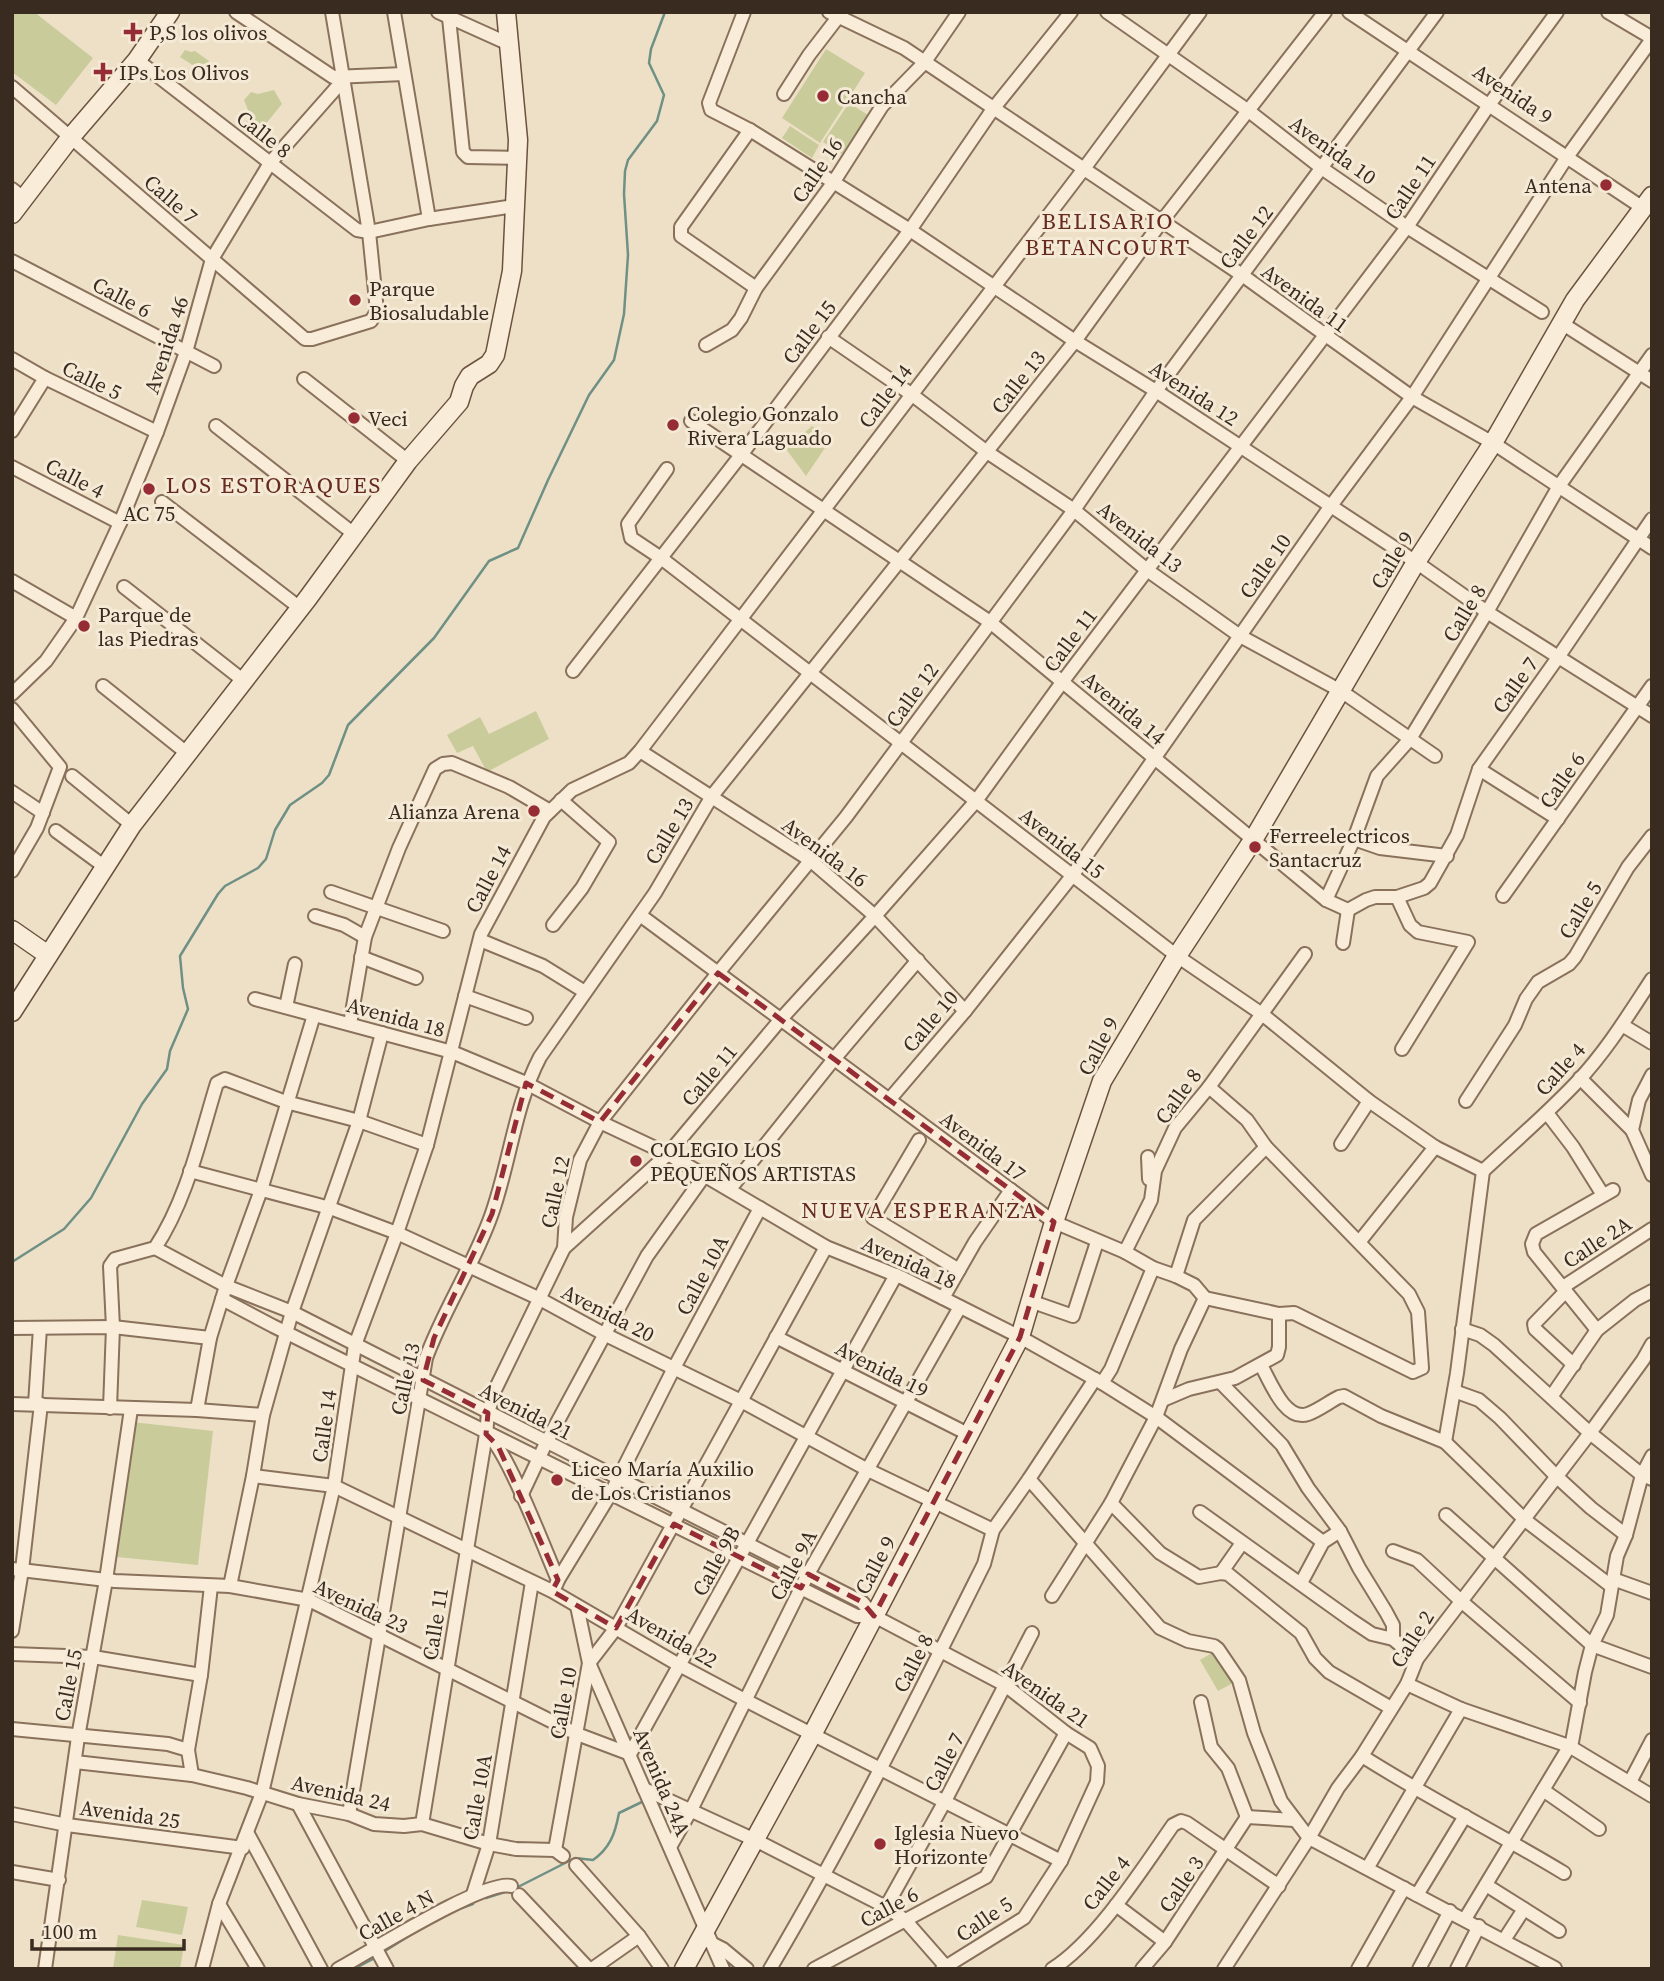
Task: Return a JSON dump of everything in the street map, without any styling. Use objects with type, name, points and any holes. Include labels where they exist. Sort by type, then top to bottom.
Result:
[{"type":"street","points":[[12,214],[19,194],[137,60],[170,12]]},
{"type":"street","points":[[236,12],[333,77],[404,74]]},
{"type":"street","points":[[332,12],[369,232],[429,219],[514,206]]},
{"type":"street","points":[[394,12],[429,219]]},
{"type":"street","points":[[12,1012],[132,825],[300,608],[408,461],[459,402],[470,376],[489,364],[495,355],[512,271],[518,140],[506,12]]},
{"type":"street","name":"Avenida 12","points":[[744,12],[709,103],[711,110],[750,130],[910,230],[1075,341],[1416,562],[1487,612],[1652,716]]},
{"type":"street","name":"Calle 16","points":[[706,345],[732,330],[756,288],[833,183],[882,106],[924,63],[959,12]]},
{"type":"street","name":"Calle 15","points":[[573,671],[741,455],[910,230],[993,109],[1071,12]]},
{"type":"street","name":"Avenida 10","points":[[1107,12],[1250,112],[1322,169],[1542,313]]},
{"type":"street","name":"Calle 14","points":[[202,1969],[219,1904],[243,1848],[262,1793],[334,1486],[355,1345],[427,1145],[480,940],[510,878],[544,817],[561,800],[572,790],[629,762],[640,751],[1083,170],[1200,12]]},
{"type":"street","name":"Calle 13","points":[[349,1814],[426,1358],[471,1266],[492,1214],[526,1083],[540,1057],[655,893],[712,796],[1075,341],[1162,221],[1250,112],[1325,12]]},
{"type":"street","name":"Avenida 9","points":[[1349,12],[1567,157],[1649,206]]},
{"type":"street","name":"Calle 12","points":[[486,1432],[494,1392],[564,1248],[566,1217],[580,1160],[600,1122],[846,817],[1074,510],[1156,391],[1437,12]]},
{"type":"street","name":"Calle 11","points":[[564,1248],[668,1154],[781,1019],[976,802],[1063,681],[1407,227],[1557,12]]},
{"type":"street","points":[[1608,12],[1652,39]]},
{"type":"street","points":[[785,94],[837,14]]},
{"type":"street","name":"Avenida 11","points":[[837,14],[904,48],[1242,275],[1324,337],[1412,397],[1493,443],[1652,548]]},
{"type":"street","points":[[443,15],[509,44]]},
{"type":"street","points":[[443,15],[463,152],[468,157],[517,158]]},
{"type":"street","name":"Calle 10","points":[[889,1100],[965,1011],[1072,876],[1330,507],[1412,397],[1567,157],[1652,39]]},
{"type":"street","name":"Calle 8","points":[[137,60],[357,230],[369,232]]},
{"type":"street","name":"Avenida 46","points":[[12,694],[46,662],[76,618],[120,523],[186,352],[212,260],[270,163],[345,78]]},
{"type":"street","name":"Calle 7","points":[[12,87],[305,339],[312,340],[376,317],[369,232]]},
{"type":"street","points":[[750,130],[681,227],[681,236],[756,288]]},
{"type":"street","name":"Calle 9","points":[[684,1969],[708,1937],[755,1840],[1020,1337],[1054,1222],[1102,1081],[1177,956],[1253,839],[1416,562],[1493,443],[1575,300],[1649,206]]},
{"type":"street","name":"Calle 6","points":[[12,261],[214,366]]},
{"type":"street","points":[[1563,324],[1652,381]]},
{"type":"street","name":"Avenida 13","points":[[828,337],[911,394],[987,452],[1074,510],[1147,570],[1240,636],[1341,691],[1435,756]]},
{"type":"street","name":"Calle 8","points":[[1326,900],[1354,839],[1377,776],[1410,739],[1559,486],[1652,355]]},
{"type":"street","name":"Calle 5","points":[[12,359],[44,378],[157,432]]},
{"type":"street","points":[[12,431],[44,378]]},
{"type":"street","points":[[304,379],[408,461]]},
{"type":"street","name":"Avenida 14","points":[[691,421],[990,622],[1326,900],[1348,910]]},
{"type":"street","points":[[216,426],[354,534]]},
{"type":"street","name":"Calle 4","points":[[12,467],[120,523]]},
{"type":"street","name":"Avenida 15","points":[[667,469],[628,524],[631,538],[661,558],[1177,956],[1262,1014],[1369,1101],[1435,1147],[1483,1171]]},
{"type":"street","points":[[162,502],[300,608]]},
{"type":"street","name":"Calle 7","points":[[1397,897],[1424,888],[1430,883],[1457,835],[1479,769],[1652,519]]},
{"type":"street","points":[[12,581],[76,618]]},
{"type":"street","points":[[124,587],[244,681]]},
{"type":"street","points":[[103,686],[188,754]]},
{"type":"street","name":"Calle 6","points":[[1503,896],[1652,686]]},
{"type":"street","points":[[12,709],[60,767],[43,813],[12,871]]},
{"type":"street","name":"Avenida 16","points":[[640,751],[810,860],[875,916],[965,1011]]},
{"type":"street","points":[[350,1024],[365,937],[399,848],[435,769],[452,764],[509,787],[550,811]]},
{"type":"street","points":[[1479,769],[1558,819]]},
{"type":"street","points":[[72,776],[132,825]]},
{"type":"street","points":[[12,792],[43,813]]},
{"type":"street","points":[[553,925],[582,888],[609,842],[561,800]]},
{"type":"street","points":[[56,831],[105,867]]},
{"type":"street","name":"Calle 5","points":[[1466,1101],[1515,1026],[1538,982],[1569,964],[1575,957],[1628,867],[1652,836]]},
{"type":"street","points":[[1354,839],[1380,848],[1447,856]]},
{"type":"street","points":[[331,892],[443,931]]},
{"type":"street","points":[[1343,943],[1348,910],[1375,897],[1397,897],[1410,925],[1418,932],[1468,942],[1402,1049]]},
{"type":"street","name":"Avenida 17","points":[[640,915],[1054,1222],[1125,1252],[1153,1269],[1194,1285],[1205,1298],[1279,1314],[1294,1313],[1413,1372],[1422,1368],[1418,1312],[1409,1294],[1360,1241]]},
{"type":"street","points":[[315,916],[344,925],[365,937]]},
{"type":"street","points":[[12,930],[48,955]]},
{"type":"street","points":[[480,940],[543,966],[586,992]]},
{"type":"street","name":"Calle 8","points":[[1125,1252],[1151,1200],[1155,1171],[1175,1128],[1209,1087],[1305,954]]},
{"type":"street","points":[[361,957],[416,978]]},
{"type":"street","points":[[730,1189],[834,1059],[918,960]]},
{"type":"street","points":[[286,1007],[295,964]]},
{"type":"street","name":"Calle 4","points":[[1483,1171],[1547,1113],[1580,1078],[1622,1025],[1652,979]]},
{"type":"street","points":[[465,996],[526,1018]]},
{"type":"street","name":"Avenida 18","points":[[255,999],[452,1052],[526,1083],[668,1154],[826,1247],[896,1275],[943,1298],[1098,1381],[1156,1417],[1323,1542]]},
{"type":"street","points":[[197,1410],[210,1338],[261,1190],[314,1015]]},
{"type":"street","points":[[1622,1025],[1652,1042]]},
{"type":"street","points":[[230,1586],[263,1415],[292,1312],[359,1121],[382,1033]]},
{"type":"street","points":[[1632,1130],[1639,1100],[1652,1075]]},
{"type":"street","points":[[1580,1078],[1632,1130],[1652,1175]]},
{"type":"street","points":[[110,1408],[113,1327],[111,1262],[155,1248],[169,1227],[190,1171],[217,1083],[225,1079],[286,1102],[359,1121],[427,1145]]},
{"type":"street","points":[[1209,1087],[1247,1120],[1266,1147],[1360,1241],[1435,1147]]},
{"type":"street","points":[[1341,1144],[1369,1101]]},
{"type":"street","points":[[1547,1113],[1608,1192],[1536,1234],[1532,1244],[1534,1252],[1597,1330]]},
{"type":"street","points":[[919,1140],[873,1218],[959,1270]]},
{"type":"street","points":[[1175,1276],[1194,1220],[1266,1147]]},
{"type":"street","points":[[1148,1157],[1151,1200]]},
{"type":"street","name":"Avenida 20","points":[[190,1171],[330,1208],[397,1233],[471,1266],[741,1401],[867,1470],[993,1530]]},
{"type":"street","points":[[1446,1442],[1483,1171]]},
{"type":"street","points":[[521,1496],[546,1443],[648,1256],[704,1176]]},
{"type":"street","points":[[943,1298],[1011,1190]]},
{"type":"street","name":"Calle 10A","points":[[555,1586],[611,1493],[760,1208]]},
{"type":"street","name":"Calle 2A","points":[[1574,1365],[1535,1329],[1536,1320],[1565,1289],[1652,1229]]},
{"type":"street","points":[[1030,1301],[1072,1316],[1075,1314],[1097,1242]]},
{"type":"street","name":"Calle 10","points":[[559,1853],[589,1663],[616,1628],[826,1247]]},
{"type":"street","name":"Avenida 21","points":[[155,1248],[273,1326],[857,1616],[874,1616]]},
{"type":"street","name":"Calle 8","points":[[770,1969],[825,1876],[881,1770],[984,1563],[993,1530],[1098,1381],[1111,1369],[1153,1269]]},
{"type":"street","name":"Calle 9B","points":[[629,1754],[896,1275]]},
{"type":"street","name":"Avenida 21","points":[[224,1292],[292,1312],[862,1602],[874,1616],[1005,1685],[1066,1733],[1090,1748],[1098,1766],[1097,1782]]},
{"type":"street","points":[[1551,1397],[1597,1330],[1635,1300],[1652,1292]]},
{"type":"street","points":[[1052,1596],[1111,1503],[1156,1417],[1181,1349],[1205,1298]]},
{"type":"street","name":"Calle 9A","points":[[670,1847],[808,1574],[960,1307]]},
{"type":"street","points":[[1163,1399],[1189,1389],[1221,1383],[1276,1355],[1279,1347],[1279,1314]]},
{"type":"street","points":[[12,1328],[113,1327],[210,1338]]},
{"type":"street","points":[[12,1631],[38,1404],[40,1328]]},
{"type":"street","points":[[1462,1329],[1480,1335],[1494,1345],[1590,1433],[1647,1477]]},
{"type":"street","name":"Avenida 19","points":[[776,1337],[970,1435]]},
{"type":"street","name":"Calle 2","points":[[1224,1969],[1407,1684],[1417,1660],[1590,1433],[1652,1344]]},
{"type":"street","points":[[1261,1364],[1286,1409],[1295,1414],[1306,1415],[1344,1396],[1381,1416],[1446,1442],[1525,1520],[1612,1582],[1652,1592]]},
{"type":"street","points":[[1221,1383],[1282,1445],[1308,1488],[1340,1531],[1390,1619],[1394,1639]]},
{"type":"street","points":[[1454,1391],[1479,1400],[1556,1476],[1626,1535]]},
{"type":"street","points":[[12,1404],[197,1410],[263,1415]]},
{"type":"street","name":"Calle 15","points":[[45,1969],[78,1737],[106,1580],[131,1409]]},
{"type":"street","points":[[486,1432],[498,1446],[521,1496],[555,1586]]},
{"type":"street","name":"Calle 11","points":[[422,1824],[486,1432]]},
{"type":"street","points":[[1465,1919],[1569,1746],[1592,1645],[1607,1615],[1617,1556],[1647,1477],[1652,1456]]},
{"type":"street","name":"Avenida 22","points":[[253,1476],[334,1486],[532,1582],[555,1586],[577,1606],[680,1665],[1061,1861]]},
{"type":"street","points":[[1029,1479],[1160,1628],[1188,1641],[1218,1649],[1239,1680],[1254,1733],[1281,1801],[1309,1838],[1555,1968]]},
{"type":"street","points":[[1111,1503],[1160,1553],[1199,1577],[1228,1574],[1301,1633],[1315,1658],[1329,1672],[1391,1708]]},
{"type":"street","points":[[1200,1512],[1373,1634],[1394,1639],[1417,1660]]},
{"type":"street","points":[[1447,1515],[1592,1645],[1652,1667]]},
{"type":"street","points":[[1301,1583],[1323,1542],[1340,1531]]},
{"type":"street","points":[[1221,1573],[1242,1543]]},
{"type":"street","points":[[1393,1551],[1417,1560],[1580,1703]]},
{"type":"street","name":"Avenida 23","points":[[17,1569],[106,1580],[230,1586],[309,1600],[577,1734],[629,1754]]},
{"type":"street","name":"Calle 10A","points":[[473,1894],[489,1844],[532,1582]]},
{"type":"street","points":[[192,1775],[188,1750],[201,1675],[211,1586]]},
{"type":"street","name":"Avenida 24A","points":[[577,1606],[589,1663],[723,1969]]},
{"type":"street","name":"Calle 7","points":[[886,1907],[945,1801],[1032,1633]]},
{"type":"street","points":[[12,1654],[93,1657],[201,1675]]},
{"type":"street","points":[[1407,1684],[1461,1709],[1569,1746],[1652,1796]]},
{"type":"street","points":[[1200,1702],[1212,1747],[1228,1768],[1247,1817],[1294,1821]]},
{"type":"street","points":[[1368,1867],[1461,1709]]},
{"type":"street","points":[[12,1729],[168,1744],[188,1750]]},
{"type":"street","name":"Calle 6","points":[[814,1969],[986,1877],[1066,1733]]},
{"type":"street","points":[[1630,1782],[1652,1740]]},
{"type":"street","points":[[1362,1756],[1414,1789],[1512,1841],[1564,1873]]},
{"type":"street","name":"Avenida 24","points":[[75,1762],[192,1775],[298,1804],[349,1814],[374,1824],[422,1824],[489,1844],[559,1853]]},
{"type":"street","name":"Calle 5","points":[[946,1968],[1024,1918],[1061,1861],[1097,1782]]},
{"type":"street","points":[[644,1789],[755,1840],[886,1907],[905,1920],[946,1968]]},
{"type":"street","points":[[1544,1790],[1599,1829]]},
{"type":"street","points":[[298,1804],[387,1969]]},
{"type":"street","name":"Avenida 25","points":[[12,1814],[67,1825],[243,1848]]},
{"type":"street","points":[[1418,1895],[1465,1816]]},
{"type":"street","name":"Calle 3","points":[[1142,1969],[1165,1942],[1247,1817]]},
{"type":"street","name":"Calle 4","points":[[1052,1969],[1078,1947],[1115,1905],[1173,1825],[1181,1821],[1187,1823],[1227,1850]]},
{"type":"street","points":[[248,1834],[321,1969]]},
{"type":"street","points":[[1227,1850],[1279,1886]]},
{"type":"street","points":[[576,1865],[639,1936],[662,1969]]},
{"type":"street","points":[[12,1872],[59,1880]]},
{"type":"street","points":[[473,1894],[504,1885],[515,1891],[591,1969],[639,1936]]},
{"type":"street","points":[[1486,1885],[1559,1931]]},
{"type":"street","points":[[1358,1969],[1404,1888]]},
{"type":"street","name":"Calle 4 N","points":[[338,1969],[473,1894]]},
{"type":"street","points":[[219,1904],[258,1969]]},
{"type":"street","points":[[1115,1905],[1165,1942]]},
{"type":"street","points":[[1504,1940],[1524,1909]]},
{"type":"street","points":[[1419,1969],[1450,1911]]},
{"type":"street","points":[[1457,1969],[1479,1926]]},
{"type":"street","points":[[708,1937],[747,1969]]},
{"type":"highlighted area","points":[[718,973],[1054,1222],[1020,1337],[874,1616],[862,1602],[808,1574],[801,1588],[674,1524],[616,1628],[552,1591],[558,1580],[498,1446],[486,1434],[488,1413],[423,1380],[434,1338],[492,1214],[526,1083],[600,1122]]},
{"type":"green space","points":[[12,12],[34,12],[93,58],[56,105],[12,72]]},
{"type":"green space","name":"Cancha","points":[[826,49],[865,73],[820,143],[782,118]]},
{"type":"green space","points":[[185,50],[195,51],[209,61],[205,73],[180,57]]},
{"type":"green space","points":[[274,90],[282,104],[255,137],[242,128],[250,115],[244,100],[251,92],[258,94]]},
{"type":"green space","points":[[849,103],[868,115],[842,154],[823,142]]},
{"type":"green space","points":[[790,126],[819,145],[812,158],[782,138]]},
{"type":"green space","points":[[812,426],[831,439],[806,476],[786,449]]},
{"type":"green space","points":[[536,711],[549,739],[487,772],[473,746],[457,753],[447,735],[480,717],[489,734]]},
{"type":"green space","points":[[132,1422],[213,1431],[198,1565],[117,1557]]},
{"type":"green space","points":[[1217,1650],[1235,1682],[1218,1691],[1200,1660]]},
{"type":"green space","points":[[142,1900],[188,1907],[182,1935],[136,1927]]},
{"type":"green space","points":[[118,1935],[184,1945],[180,1969],[113,1969]]},
{"type":"waterway","points":[[12,1262],[64,1229],[91,1198],[142,1104],[167,1069],[170,1051],[188,1009],[180,956],[218,894],[225,886],[258,868],[266,859],[275,830],[290,805],[329,775],[348,725],[434,638],[489,561],[518,548],[589,395],[614,360],[624,314],[628,255],[625,171],[628,160],[657,121],[664,95],[649,63],[651,49],[665,12]]},
{"type":"waterway","points":[[514,1889],[575,1858],[593,1860],[604,1851],[611,1840],[619,1813],[646,1800]]},
{"type":"waterway","points":[[486,1898],[505,1892]]},
{"type":"waterway","points":[[456,1910],[473,1904]]},
{"type":"waterway","points":[[385,1951],[415,1932]]},
{"type":"waterway","points":[[354,1969],[373,1959]]},
{"type":"place","name":"P,S los olivos","points":[[133,32]]},
{"type":"place","name":"IPs Los Olivos","points":[[103,72]]},
{"type":"place","name":"Cancha","points":[[823,96]]},
{"type":"place","name":"Antena","points":[[1606,185]]},
{"type":"place","name":"Parque Biosaludable","points":[[355,300]]},
{"type":"place","name":"Veci","points":[[354,418]]},
{"type":"place","name":"Colegio Gonzalo Rivera Laguado","points":[[673,425]]},
{"type":"place","name":"AC 75","points":[[149,489]]},
{"type":"place","name":"Parque de las Piedras","points":[[84,626]]},
{"type":"place","name":"Alianza Arena","points":[[534,811]]},
{"type":"place","name":"Ferreelectricos Santacruz","points":[[1255,847]]},
{"type":"place","name":"COLEGIO LOS PEQUEÑOS ARTISTAS","points":[[636,1161]]},
{"type":"place","name":"Liceo María Auxilio de Los Cristianos","points":[[557,1480]]},
{"type":"place","name":"Iglesia Nuevo Horizonte","points":[[880,1844]]},
{"type":"district","name":"BELISARIO BETANCOURT","points":[[1108,234]]},
{"type":"district","name":"LOS ESTORAQUES","points":[[274,485]]},
{"type":"district","name":"NUEVA ESPERANZA","points":[[920,1210]]}]
